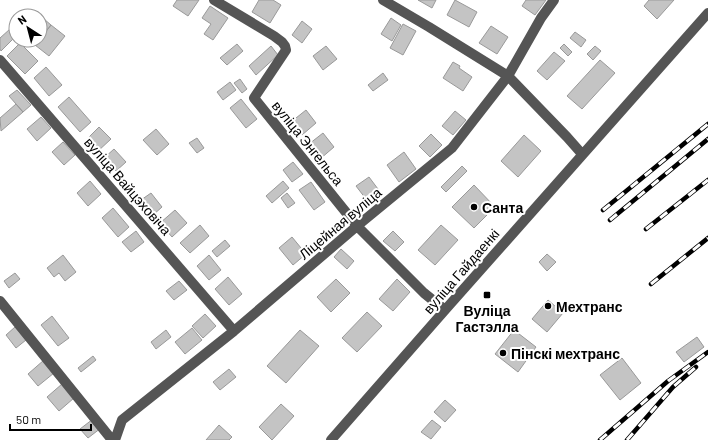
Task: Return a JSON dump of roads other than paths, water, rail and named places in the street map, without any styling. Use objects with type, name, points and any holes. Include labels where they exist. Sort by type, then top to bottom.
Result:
[{"type":"street","name":"вуліца Энгельса","points":[[214,0],[274,36],[285,46],[286,50],[254,98],[357,226],[424,293],[445,310]]},
{"type":"street","points":[[383,0],[430,27],[508,76],[582,154]]},
{"type":"street","name":"Ліцейная вуліца","points":[[114,440],[122,420],[234,331],[357,226],[452,148],[508,76],[541,18],[554,0]]},
{"type":"street","name":"вуліца Гайдаенкі","points":[[331,440],[708,13]]},
{"type":"street","name":"вуліца Вайцэховіча","points":[[0,60],[234,331]]},
{"type":"street","points":[[0,301],[114,440]]},
{"type":"railway","points":[[603,210],[708,124]]},
{"type":"railway","points":[[610,220],[708,139]]},
{"type":"railway","points":[[646,229],[708,180]]},
{"type":"railway","points":[[651,284],[708,238]]},
{"type":"railway","points":[[600,440],[668,381],[708,352]]},
{"type":"railway","points":[[627,440],[673,387],[696,367]]},
{"type":"place","name":"Санта","points":[[474,207]]},
{"type":"place","name":"Вуліца Гастэлла","points":[[487,295]]},
{"type":"place","name":"Мехтранс","points":[[548,306]]},
{"type":"place","name":"Пінскі мехтранс","points":[[503,353]]}]
